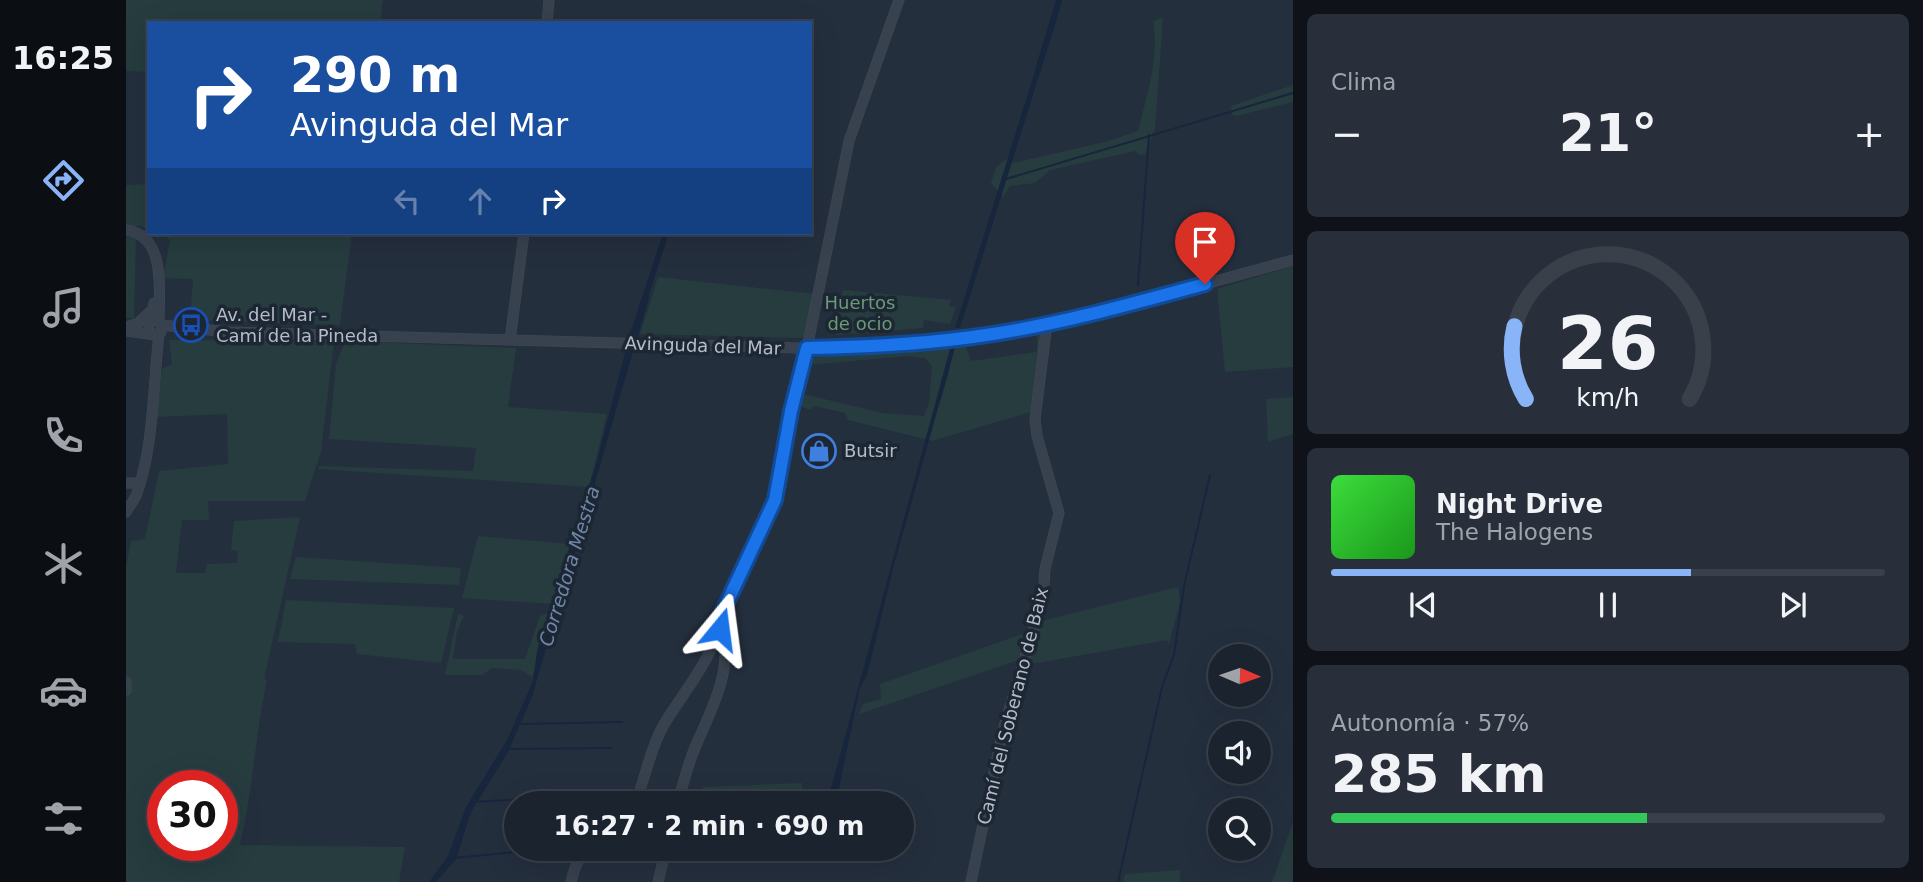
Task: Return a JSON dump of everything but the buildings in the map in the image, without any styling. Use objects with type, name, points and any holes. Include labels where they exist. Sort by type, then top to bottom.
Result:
[{"type":"street","points":[[547,21],[549,0]]},
{"type":"street","points":[[639,791],[652,748],[664,725],[695,681],[720,629],[723,611],[775,500],[791,411],[807,348],[849,141],[899,0]]},
{"type":"street","points":[[126,230],[136,232],[150,242],[158,268],[155,386],[139,483],[126,512]]},
{"type":"street","points":[[510,340],[524,235]]},
{"type":"street","name":"Avinguda del Mar","points":[[126,329],[807,348],[948,340],[1046,324],[1293,260]]},
{"type":"street","points":[[156,328],[153,310],[157,292]]},
{"type":"street","points":[[126,329],[147,317],[153,310]]},
{"type":"street","name":"Camí del Soberano de Baix","points":[[971,882],[1003,730],[1043,598],[1045,569],[1059,513],[1037,436],[1035,419],[1046,324]]},
{"type":"street","points":[[126,482],[139,483]]},
{"type":"street","points":[[681,791],[686,772],[721,686],[724,638],[720,629]]},
{"type":"street","points":[[126,682],[126,690]]},
{"type":"street","points":[[571,882],[578,861]]},
{"type":"street","points":[[658,882],[663,861]]},
{"type":"green space","points":[[126,0],[383,0],[380,21],[147,21],[147,72],[126,71]]},
{"type":"green space","points":[[1163,17],[1155,129],[1145,154],[1140,155],[1135,151],[1050,170],[1035,183],[1010,186],[1003,197],[991,183],[996,167],[1005,160],[1013,163],[1105,142],[1138,131],[1155,49],[1153,22]]},
{"type":"green space","points":[[1293,85],[1293,102],[1236,116],[1232,114],[1231,106]]},
{"type":"green space","points":[[147,184],[147,230],[142,226],[126,226],[126,185]]},
{"type":"green space","points":[[163,235],[352,235],[340,325],[190,320],[193,279],[163,278],[170,240]]},
{"type":"green space","points":[[126,237],[136,237],[134,318],[126,318]]},
{"type":"green space","points":[[1293,266],[1293,367],[1225,372],[1217,289]]},
{"type":"green space","points":[[658,277],[815,294],[807,338],[640,334]]},
{"type":"green space","name":"Huertos de ocio","points":[[843,290],[951,300],[949,306],[956,307],[950,324],[924,320],[923,328],[836,335],[837,330],[834,330]]},
{"type":"green space","points":[[1037,333],[1045,335],[1034,411],[932,441],[848,420],[845,413],[814,406],[810,410],[797,405],[799,393],[883,413],[924,416],[929,403],[932,366],[925,358],[908,356],[808,365],[808,358],[965,344],[971,361],[1037,352]]},
{"type":"green space","points":[[169,340],[334,341],[321,452],[305,501],[208,501],[209,520],[182,520],[176,573],[205,573],[207,564],[237,563],[238,551],[231,550],[234,521],[300,517],[264,679],[267,680],[240,845],[405,847],[399,882],[126,882],[126,567],[131,541],[145,539],[159,471],[228,464],[227,414],[156,417],[162,369],[172,364]]},
{"type":"green space","points":[[345,341],[516,348],[508,407],[607,414],[589,487],[319,469],[319,466],[473,471],[476,448],[329,439],[336,364]]},
{"type":"green space","points":[[1293,397],[1293,434],[1268,442],[1266,399]]},
{"type":"green space","points":[[478,536],[570,544],[554,604],[462,598]]},
{"type":"green space","points":[[296,557],[461,568],[459,585],[290,579]]},
{"type":"green space","points":[[1178,587],[1180,602],[1169,645],[1167,640],[1026,665],[1038,622]]},
{"type":"green space","points":[[286,600],[454,608],[441,663],[357,654],[355,644],[278,642]]},
{"type":"green space","points":[[551,612],[550,627],[532,677],[521,670],[492,668],[482,675],[445,675],[458,614],[464,616],[457,631],[453,659],[525,659],[540,616]]},
{"type":"green space","points":[[1031,631],[1022,659],[859,714],[863,704],[881,699],[880,684]]},
{"type":"green space","points":[[802,783],[802,791],[703,791],[703,787]]},
{"type":"green space","points":[[1293,822],[1293,882],[1272,882]]},
{"type":"green space","points":[[1180,870],[1180,882],[1123,882],[1125,874]]},
{"type":"water","points":[[1057,0],[1062,0],[1059,12],[960,328],[955,328]]},
{"type":"water","points":[[662,235],[668,235],[636,334],[630,334]]},
{"type":"water","points":[[956,344],[894,565],[867,675],[860,687],[838,791],[830,791],[951,345]]},
{"type":"water","points":[[626,349],[632,349],[532,697],[508,752],[471,812],[456,859],[436,882],[429,882],[448,856],[466,807],[507,740],[533,681],[537,651],[596,464]]},
{"type":"waterway","points":[[1038,63],[1057,0]]},
{"type":"waterway","points":[[1006,179],[1293,93]]},
{"type":"waterway","points":[[1138,285],[1149,135]]},
{"type":"waterway","name":"Corredora Mestra","points":[[636,339],[648,298]]},
{"type":"waterway","name":"Corredora Mestra","points":[[550,635],[633,348]]},
{"type":"waterway","points":[[939,402],[949,367]]},
{"type":"waterway","points":[[1118,882],[1162,687],[1174,655],[1184,586],[1210,475]]},
{"type":"waterway","points":[[521,724],[622,722]]},
{"type":"waterway","points":[[508,749],[611,748]]},
{"type":"waterway","points":[[474,802],[504,800]]},
{"type":"waterway","points":[[454,858],[504,853]]},
{"type":"place","name":"Av. del Mar - Camí de la Pineda","points":[[191,325]]},
{"type":"place","name":"Butsir","points":[[819,451]]},
{"type":"route","points":[[720,629],[723,611],[775,500],[791,411],[807,348],[900,344],[993,334],[1113,309],[1205,284]]}]
